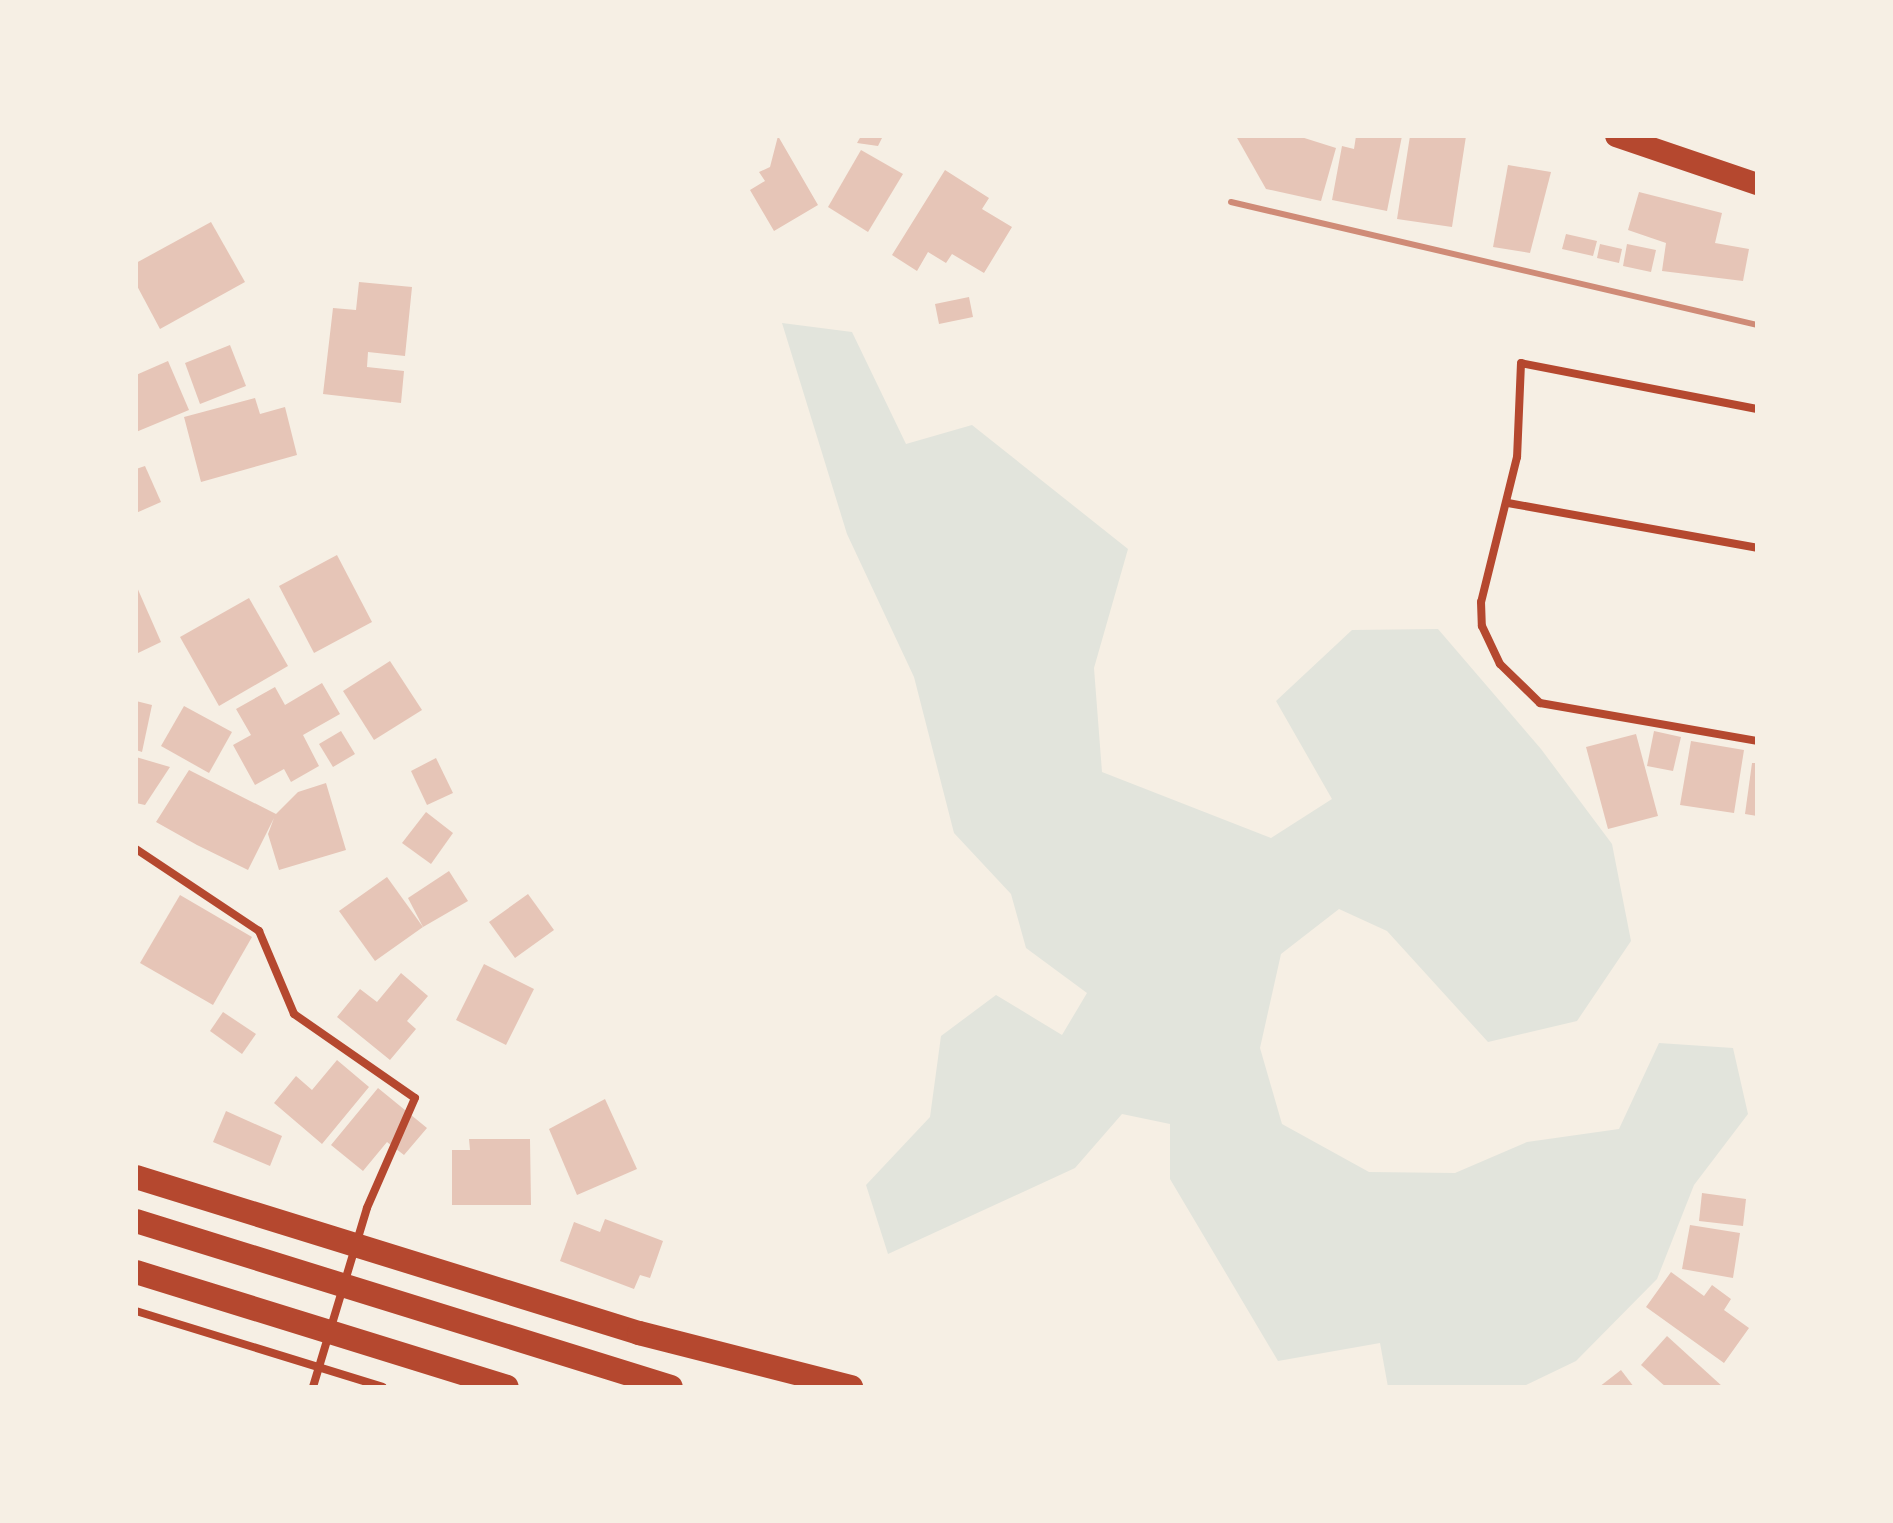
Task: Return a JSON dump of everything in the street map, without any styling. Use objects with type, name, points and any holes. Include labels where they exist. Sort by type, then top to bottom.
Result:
[{"type":"highway","points":[[1616,136],[1757,184]]},
{"type":"highway","points":[[136,1177],[639,1333],[851,1387]]},
{"type":"highway","points":[[136,1221],[671,1387]]},
{"type":"highway","points":[[136,1272],[507,1387]]},
{"type":"street","points":[[1757,409],[1521,363],[1508,503],[1481,602],[1482,626],[1500,664],[1540,703],[1757,741]]},
{"type":"street","points":[[1508,503],[1757,548]]},
{"type":"street","points":[[136,849],[259,931],[294,1014],[415,1098],[367,1208],[313,1387]]},
{"type":"street","points":[[136,1311],[383,1387]]},
{"type":"shaded area","points":[[782,323],[852,332],[906,444],[972,425],[1128,549],[1094,668],[1102,772],[1271,838],[1332,799],[1276,701],[1352,630],[1438,629],[1541,749],[1612,844],[1631,941],[1577,1021],[1488,1042],[1387,931],[1339,909],[1281,954],[1260,1048],[1282,1124],[1369,1172],[1455,1173],[1527,1142],[1619,1129],[1659,1043],[1733,1048],[1748,1114],[1694,1185],[1657,1279],[1576,1361],[1522,1387],[1388,1387],[1380,1343],[1278,1361],[1170,1179],[1170,1124],[1122,1114],[1075,1168],[888,1254],[866,1185],[930,1117],[941,1036],[996,995],[1062,1035],[1087,993],[1026,948],[1011,894],[954,833],[914,677],[847,534]]},
{"type":"building","points":[[778,136],[818,205],[774,231],[750,190],[765,181],[759,172],[770,167]]},
{"type":"building","points":[[861,136],[883,136],[878,146],[857,143]]},
{"type":"building","points":[[1236,136],[1298,136],[1336,148],[1321,201],[1266,189]]},
{"type":"building","points":[[1356,136],[1402,136],[1387,211],[1332,200],[1342,146],[1354,149]]},
{"type":"building","points":[[1410,136],[1466,136],[1452,227],[1397,219]]},
{"type":"building","points":[[861,150],[903,174],[868,232],[828,207]]},
{"type":"building","points":[[1508,165],[1551,172],[1530,253],[1493,247]]},
{"type":"building","points":[[945,170],[989,198],[982,209],[1012,227],[984,273],[952,254],[946,263],[928,252],[917,271],[892,255]]},
{"type":"building","points":[[1639,192],[1722,213],[1715,243],[1749,249],[1743,281],[1662,271],[1666,243],[1628,230]]},
{"type":"building","points":[[211,222],[245,282],[160,329],[136,284],[136,263]]},
{"type":"building","points":[[1566,234],[1597,241],[1593,256],[1562,249]]},
{"type":"building","points":[[1600,244],[1622,249],[1619,263],[1597,258]]},
{"type":"building","points":[[1627,244],[1656,250],[1651,272],[1623,266]]},
{"type":"building","points":[[359,282],[412,287],[405,356],[368,352],[367,367],[404,371],[401,403],[323,394],[333,308],[356,310]]},
{"type":"building","points":[[969,297],[973,317],[939,324],[935,304]]},
{"type":"building","points":[[230,345],[246,386],[200,404],[185,363]]},
{"type":"building","points":[[168,361],[189,410],[136,432],[136,375]]},
{"type":"building","points":[[255,398],[260,414],[285,407],[297,455],[201,482],[184,417]]},
{"type":"building","points":[[145,466],[161,502],[136,513],[136,469]]},
{"type":"building","points":[[337,555],[372,622],[314,653],[279,586]]},
{"type":"building","points":[[136,585],[161,642],[136,654]]},
{"type":"building","points":[[249,598],[288,666],[219,706],[180,637]]},
{"type":"building","points":[[390,661],[422,710],[374,740],[343,691]]},
{"type":"building","points":[[322,683],[340,714],[303,735],[319,766],[291,782],[284,769],[255,785],[233,745],[251,735],[236,709],[275,687],[285,705]]},
{"type":"building","points":[[136,701],[152,705],[142,752],[136,750]]},
{"type":"building","points":[[184,706],[232,732],[209,773],[161,746]]},
{"type":"building","points":[[341,731],[355,754],[333,767],[319,744]]},
{"type":"building","points":[[1654,731],[1681,737],[1673,771],[1647,766]]},
{"type":"building","points":[[1636,734],[1658,816],[1608,829],[1586,747]]},
{"type":"building","points":[[1691,741],[1744,750],[1734,813],[1680,805]]},
{"type":"building","points":[[136,757],[170,767],[145,805],[136,803]]},
{"type":"building","points":[[436,758],[453,793],[427,805],[411,771]]},
{"type":"building","points":[[1752,763],[1757,763],[1757,816],[1745,814]]},
{"type":"building","points":[[189,770],[276,814],[298,792],[326,783],[346,850],[279,870],[268,834],[274,818],[248,870],[197,845],[156,822]]},
{"type":"building","points":[[426,812],[453,833],[431,864],[402,843]]},
{"type":"building","points":[[449,871],[468,901],[423,927],[408,898]]},
{"type":"building","points":[[387,877],[423,927],[375,961],[339,911]]},
{"type":"building","points":[[528,894],[554,930],[515,958],[489,922]]},
{"type":"building","points":[[180,895],[252,937],[213,1005],[140,963]]},
{"type":"building","points":[[484,964],[534,989],[506,1045],[456,1020]]},
{"type":"building","points":[[401,973],[428,996],[407,1021],[416,1029],[390,1060],[337,1017],[360,989],[377,1002]]},
{"type":"building","points":[[223,1012],[256,1034],[242,1054],[210,1031]]},
{"type":"building","points":[[337,1060],[369,1087],[322,1144],[274,1103],[296,1076],[312,1090]]},
{"type":"building","points":[[378,1088],[427,1128],[404,1155],[387,1142],[363,1171],[331,1145]]},
{"type":"building","points":[[605,1099],[637,1169],[577,1195],[549,1129]]},
{"type":"building","points":[[226,1111],[282,1136],[270,1166],[213,1142]]},
{"type":"building","points":[[469,1139],[530,1139],[531,1205],[452,1205],[452,1150],[470,1150]]},
{"type":"building","points":[[1702,1193],[1746,1199],[1743,1226],[1699,1221]]},
{"type":"building","points":[[605,1219],[663,1241],[650,1278],[640,1275],[634,1289],[560,1261],[574,1222],[600,1232]]},
{"type":"building","points":[[1690,1225],[1740,1233],[1733,1278],[1682,1269]]},
{"type":"building","points":[[1671,1272],[1704,1296],[1712,1285],[1731,1299],[1724,1310],[1749,1328],[1724,1363],[1646,1307]]},
{"type":"building","points":[[1667,1336],[1723,1387],[1666,1387],[1641,1365]]},
{"type":"building","points":[[1621,1370],[1634,1387],[1599,1387]]},
{"type":"railway","points":[[1231,202],[1757,325]]}]
